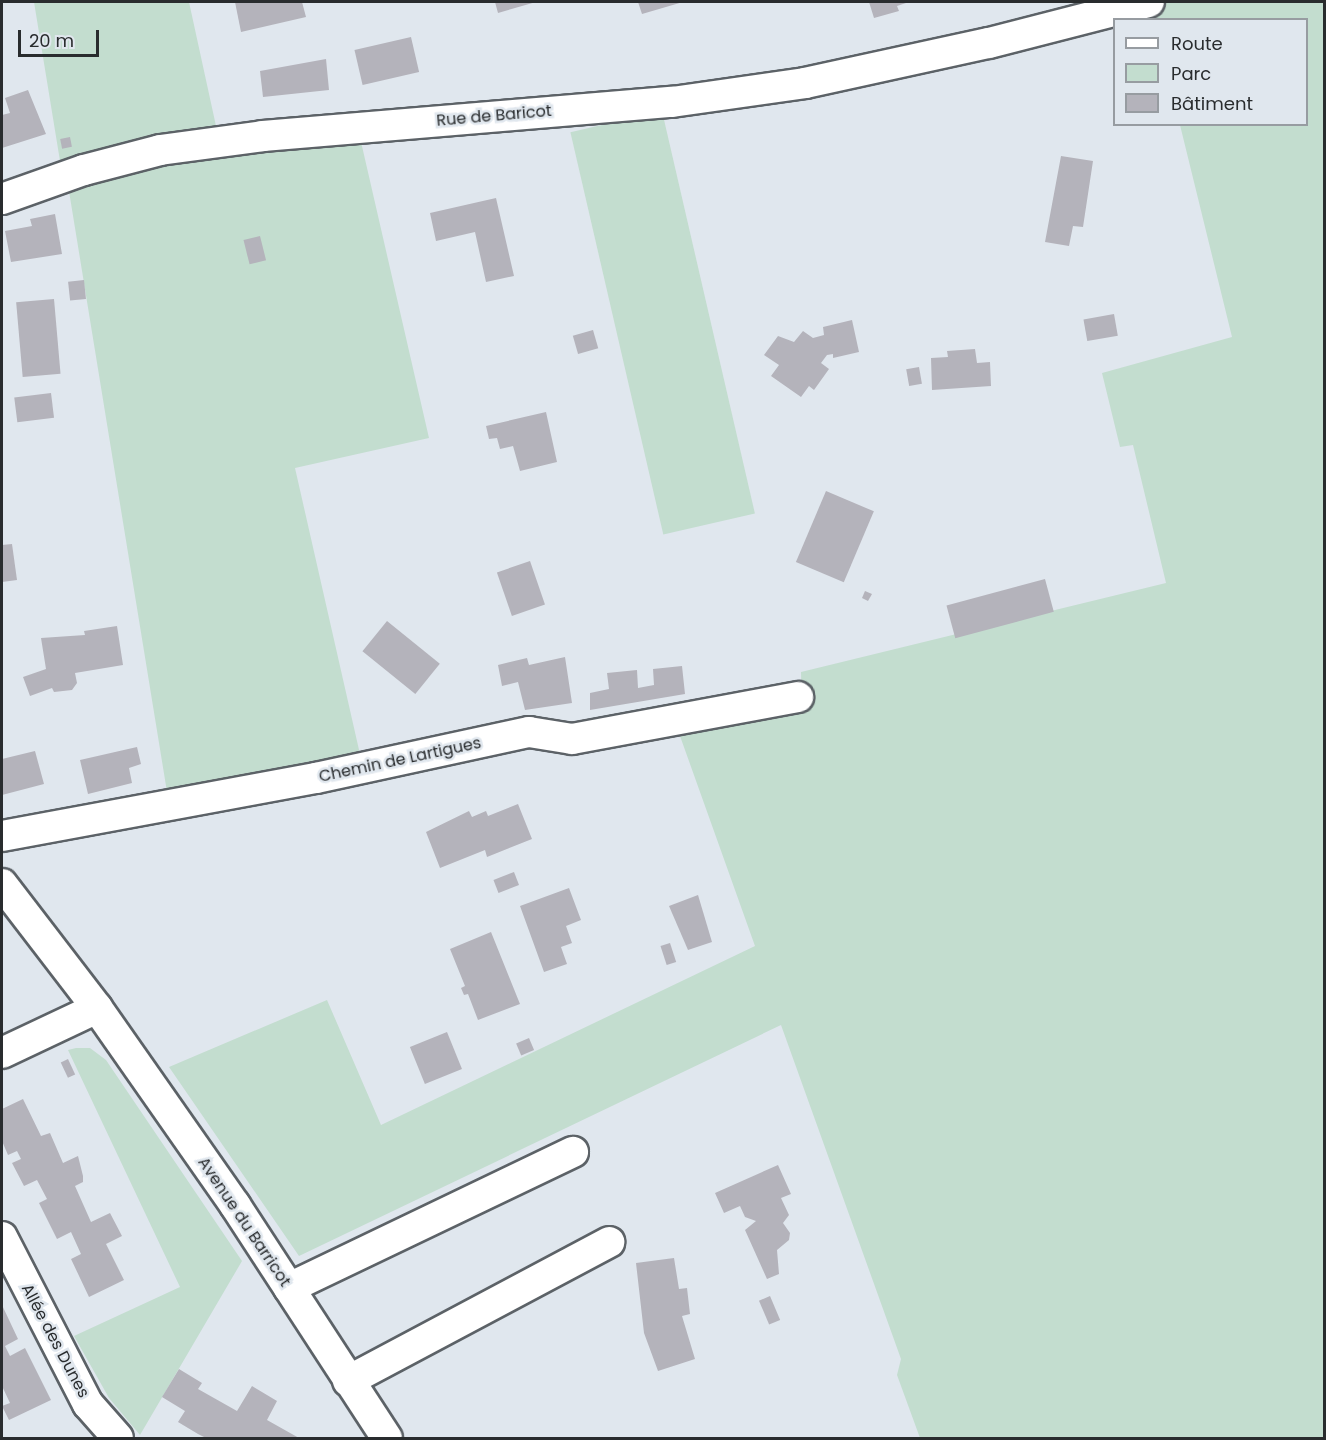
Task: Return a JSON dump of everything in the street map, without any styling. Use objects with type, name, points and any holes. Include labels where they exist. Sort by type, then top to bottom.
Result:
[{"type":"street","name":"Rue de Baricot","points":[[2,199],[84,170],[160,150],[263,136],[718,96],[806,83],[989,44],[1149,2]]},
{"type":"street","name":"Chemin de Lartigues","points":[[2,836],[316,778],[529,732],[572,739],[798,697]]},
{"type":"street","name":"Avenue du Barricot","points":[[2,884],[97,1008],[289,1288],[387,1438]]},
{"type":"street","points":[[2,1053],[97,1008]]},
{"type":"street","points":[[289,1288],[573,1152]]},
{"type":"street","name":"Allée des Dunes","points":[[2,1237],[88,1404],[118,1438]]},
{"type":"street","points":[[348,1381],[609,1242]]},
{"type":"green space","points":[[34,2],[189,2],[216,126],[127,141],[60,161]]},
{"type":"green space","points":[[1153,2],[1324,2],[1324,1438],[920,1438],[897,1375],[901,1359],[781,1025],[299,1256],[169,1067],[327,1000],[381,1125],[755,946],[680,736],[802,713],[801,672],[1166,583],[1133,445],[1120,447],[1102,373],[1232,337],[1180,126],[1308,126],[1308,18],[1155,18]]},
{"type":"green space","points":[[662,111],[755,513],[663,535],[570,132]]},
{"type":"green space","points":[[359,133],[429,438],[295,468],[362,763],[167,792],[68,185],[132,166]]},
{"type":"green space","points":[[90,1048],[106,1060],[242,1261],[140,1435],[109,1398],[74,1336],[180,1287],[68,1050]]},
{"type":"building","points":[[235,2],[302,2],[306,17],[241,32]]},
{"type":"building","points":[[495,2],[536,2],[498,13]]},
{"type":"building","points":[[638,2],[683,2],[642,14]]},
{"type":"building","points":[[869,2],[909,2],[897,6],[899,11],[874,18]]},
{"type":"building","points":[[411,37],[419,72],[363,85],[354,50]]},
{"type":"building","points":[[326,59],[329,90],[263,97],[260,71]]},
{"type":"building","points":[[28,90],[46,134],[2,148],[2,115],[10,113],[5,98]]},
{"type":"building","points":[[70,137],[72,147],[62,149],[60,139]]},
{"type":"building","points":[[1061,156],[1093,161],[1083,227],[1073,226],[1069,246],[1045,242]]},
{"type":"building","points":[[496,198],[514,276],[486,282],[475,232],[436,241],[430,213]]},
{"type":"building","points":[[55,214],[62,254],[11,262],[5,231],[32,226],[30,219]]},
{"type":"building","points":[[260,236],[266,260],[250,264],[244,240]]},
{"type":"building","points":[[84,280],[86,299],[70,301],[68,282]]},
{"type":"building","points":[[54,299],[61,374],[23,377],[16,302]]},
{"type":"building","points":[[1114,314],[1118,336],[1087,341],[1083,319]]},
{"type":"building","points":[[852,320],[859,352],[833,358],[833,354],[827,355],[821,363],[829,369],[814,390],[809,386],[801,397],[771,376],[779,365],[764,355],[778,336],[794,342],[803,331],[813,338],[824,335],[823,327]]},
{"type":"building","points":[[593,330],[598,348],[578,354],[573,336]]},
{"type":"building","points":[[975,349],[977,363],[990,362],[991,386],[932,390],[931,358],[948,357],[947,351]]},
{"type":"building","points":[[919,367],[922,384],[909,386],[906,369]]},
{"type":"building","points":[[51,393],[54,418],[17,422],[14,398]]},
{"type":"building","points":[[546,412],[557,462],[520,471],[513,446],[500,449],[497,438],[489,439],[486,426]]},
{"type":"building","points":[[826,491],[874,511],[844,582],[796,562]]},
{"type":"building","points":[[12,544],[17,580],[2,582],[2,545]]},
{"type":"building","points":[[530,561],[545,604],[512,616],[497,572]]},
{"type":"building","points":[[1045,579],[1054,612],[955,638],[946,605]]},
{"type":"building","points":[[865,591],[872,594],[868,601],[862,598]]},
{"type":"building","points":[[387,621],[440,664],[415,694],[362,651]]},
{"type":"building","points":[[117,626],[123,665],[75,673],[77,683],[72,690],[54,692],[52,688],[30,696],[23,677],[46,669],[41,638],[85,635],[84,631]]},
{"type":"building","points":[[565,657],[572,703],[525,710],[518,682],[502,686],[498,665],[527,658],[529,665]]},
{"type":"building","points":[[682,666],[685,694],[590,710],[590,693],[609,689],[607,673],[637,670],[638,688],[654,685],[653,669]]},
{"type":"building","points":[[137,747],[141,764],[129,768],[132,783],[88,794],[80,760]]},
{"type":"building","points":[[35,751],[44,784],[2,795],[2,759]]},
{"type":"building","points":[[518,804],[532,839],[487,857],[485,850],[440,868],[426,832],[469,811],[472,817],[486,811],[488,816]]},
{"type":"building","points":[[514,872],[519,885],[498,893],[493,880]]},
{"type":"building","points":[[569,888],[581,920],[566,926],[572,943],[561,947],[567,964],[544,972],[520,906]]},
{"type":"building","points":[[698,895],[712,942],[688,950],[669,906]]},
{"type":"building","points":[[491,932],[520,1004],[478,1020],[468,994],[464,995],[461,988],[465,986],[450,949]]},
{"type":"building","points":[[670,943],[676,962],[667,965],[660,946]]},
{"type":"building","points":[[447,1032],[462,1069],[425,1084],[410,1047]]},
{"type":"building","points":[[529,1038],[534,1050],[521,1055],[516,1043]]},
{"type":"building","points":[[68,1059],[75,1074],[68,1078],[61,1062]]},
{"type":"building","points":[[23,1099],[41,1136],[50,1133],[63,1163],[78,1156],[83,1182],[75,1186],[91,1222],[110,1213],[122,1236],[106,1244],[124,1280],[89,1297],[71,1259],[81,1254],[71,1232],[57,1239],[39,1203],[47,1199],[37,1180],[24,1186],[12,1163],[21,1159],[17,1151],[8,1155],[2,1141],[2,1109]]},
{"type":"building","points":[[778,1165],[791,1194],[781,1198],[789,1215],[783,1223],[790,1233],[789,1240],[777,1250],[779,1274],[767,1279],[745,1230],[756,1221],[745,1217],[740,1206],[724,1213],[715,1193]]},
{"type":"building","points":[[674,1258],[679,1289],[687,1288],[690,1314],[682,1316],[695,1359],[658,1371],[644,1333],[636,1263]]},
{"type":"building","points":[[770,1296],[780,1320],[769,1325],[759,1301]]},
{"type":"building","points":[[2,1305],[18,1339],[5,1346],[10,1356],[25,1348],[51,1400],[9,1420],[2,1406],[10,1403],[2,1386]]},
{"type":"building","points":[[179,1369],[202,1383],[198,1389],[237,1411],[252,1386],[277,1401],[267,1420],[299,1438],[206,1438],[198,1434],[178,1422],[185,1411],[162,1397]]}]
